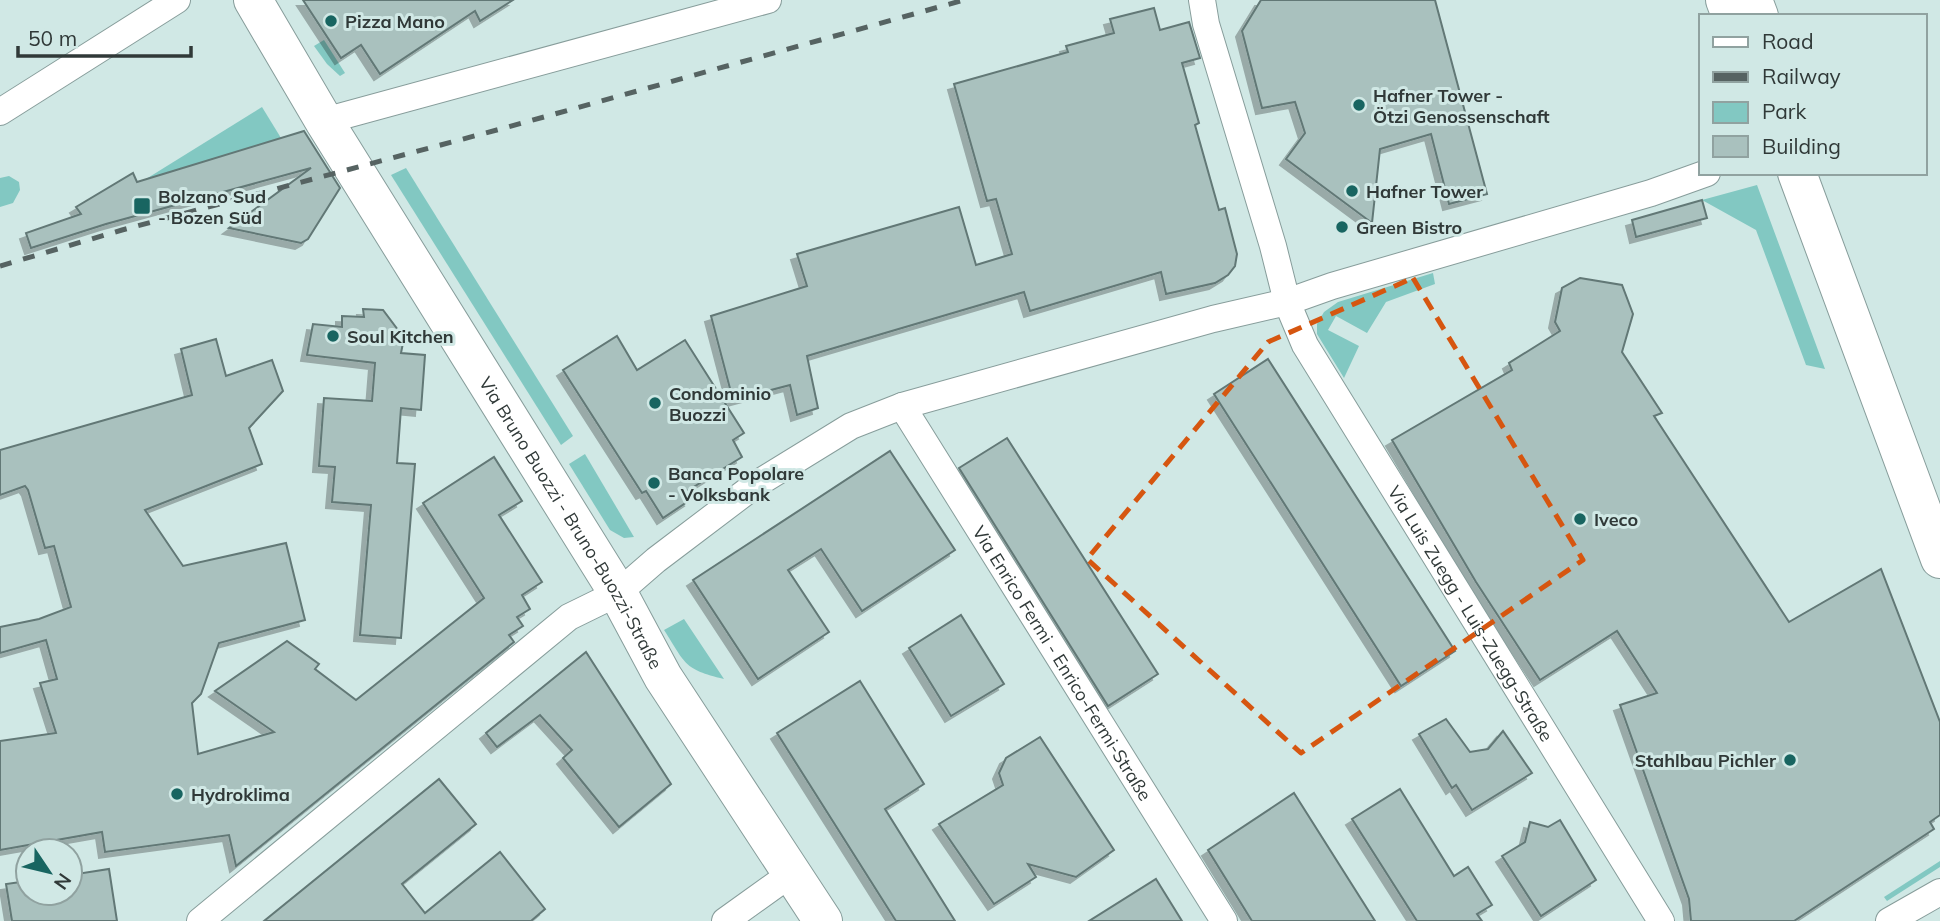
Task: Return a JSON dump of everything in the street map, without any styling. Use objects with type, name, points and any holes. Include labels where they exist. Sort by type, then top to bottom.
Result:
[{"type":"main road","name":"Via Bruno Buozzi - Bruno-Buozzi-Straße","points":[[253,0],[324,121],[618,593],[663,677],[823,921]]},
{"type":"main road","points":[[1798,175],[1940,559]]},
{"type":"street","points":[[0,113],[177,0]]},
{"type":"street","points":[[324,121],[768,0]]},
{"type":"street","name":"Via Luis Zuegg - Luis-Zuegg-Straße","points":[[1202,0],[1206,24],[1273,246],[1287,302],[1305,345],[1661,921]]},
{"type":"street","points":[[200,921],[569,617],[618,593],[656,560],[755,485],[851,426],[902,406],[1213,319],[1287,302],[1332,286],[1651,193],[1701,175]]},
{"type":"street","name":"Via Enrico Fermi - Enrico-Fermi-Straße","points":[[902,406],[1224,921]]},
{"type":"street","points":[[725,921],[792,873]]},
{"type":"street","points":[[1889,921],[1940,892]]},
{"type":"highlighted area","points":[[1413,278],[1583,560],[1301,753],[1087,559],[1268,342]]},
{"type":"green space","points":[[324,40],[345,73],[340,76],[314,46]]},
{"type":"green space","points":[[262,107],[281,138],[146,179]]},
{"type":"green space","points":[[406,168],[573,436],[561,445],[391,175]]},
{"type":"green space","points":[[9,176],[19,182],[20,190],[13,203],[0,207],[0,178]]},
{"type":"green space","points":[[1757,185],[1825,369],[1806,365],[1756,230],[1702,200]]},
{"type":"green space","points":[[1433,273],[1435,284],[1386,302],[1367,333],[1336,316],[1328,330],[1359,346],[1344,378],[1317,334],[1317,324],[1324,312],[1338,302]]},
{"type":"green space","points":[[585,454],[634,537],[624,538],[610,530],[569,464]]},
{"type":"green space","points":[[684,619],[724,679],[693,668],[677,651],[664,630]]},
{"type":"green space","points":[[1940,861],[1940,867],[1887,901],[1884,897]]},
{"type":"building","points":[[303,0],[513,0],[480,21],[475,11],[380,74],[361,45],[341,58]]},
{"type":"building","name":"Hafner Tower - Ötzi Genossenschaft","points":[[1261,0],[1435,0],[1487,194],[1449,204],[1431,134],[1380,149],[1372,223],[1286,159],[1305,133],[1295,102],[1262,108],[1242,31]]},
{"type":"building","points":[[1154,8],[1160,30],[1189,22],[1200,58],[1182,63],[1199,123],[1195,125],[1219,210],[1225,208],[1237,254],[1235,266],[1228,275],[1215,283],[1166,294],[1161,272],[1030,311],[1024,292],[807,356],[818,408],[797,415],[790,385],[733,400],[711,316],[807,286],[797,254],[959,207],[976,265],[1012,254],[996,199],[987,201],[954,84],[1068,52],[1066,46],[1114,33],[1110,19]]},
{"type":"building","points":[[304,131],[340,188],[308,239],[301,243],[229,228],[311,168],[106,224],[31,248],[26,233],[81,214],[76,207],[133,173],[137,182]]},
{"type":"building","points":[[1702,200],[1707,218],[1636,237],[1632,220]]},
{"type":"building","points":[[1580,278],[1622,285],[1633,314],[1622,352],[1662,413],[1654,416],[1789,622],[1881,569],[1940,722],[1940,815],[1930,822],[1934,829],[1794,921],[1691,921],[1689,899],[1620,705],[1657,693],[1617,631],[1540,680],[1476,582],[1392,440],[1512,370],[1509,363],[1560,331],[1555,322],[1562,288]]},
{"type":"building","points":[[363,309],[383,310],[404,338],[401,353],[425,355],[421,410],[401,408],[397,463],[415,464],[401,638],[360,635],[371,505],[332,502],[335,467],[319,466],[324,398],[372,401],[375,363],[307,355],[313,324],[342,327],[342,316],[364,317]]},
{"type":"building","name":"Condominio Buozzi","points":[[617,336],[637,370],[685,340],[744,433],[733,440],[742,457],[684,493],[690,500],[663,518],[646,491],[642,493],[563,370]]},
{"type":"building","points":[[216,339],[226,376],[272,360],[283,391],[249,428],[262,464],[145,510],[183,566],[286,543],[305,620],[219,643],[201,694],[192,703],[198,754],[274,732],[215,691],[287,641],[319,664],[315,669],[356,700],[484,598],[423,503],[494,457],[522,501],[499,515],[542,582],[522,595],[530,609],[517,617],[523,626],[509,635],[514,642],[236,866],[229,835],[105,852],[102,832],[74,837],[14,837],[14,848],[0,850],[0,741],[56,733],[40,683],[57,679],[46,640],[0,653],[0,627],[39,619],[71,607],[54,546],[45,548],[28,490],[25,486],[0,495],[0,450],[192,395],[181,349]]},
{"type":"building","points":[[1268,359],[1455,651],[1401,686],[1214,394]]},
{"type":"building","points":[[1007,438],[1158,674],[1108,706],[959,468]]},
{"type":"building","points":[[890,451],[955,550],[862,611],[821,549],[788,570],[829,632],[758,679],[693,580]]},
{"type":"building","points":[[961,615],[1004,684],[951,716],[909,648]]},
{"type":"building","points":[[586,652],[671,784],[619,827],[563,758],[572,750],[540,715],[497,747],[486,733]]},
{"type":"building","points":[[860,681],[924,784],[885,809],[955,921],[896,921],[777,733]]},
{"type":"building","points":[[1446,719],[1470,752],[1488,749],[1503,731],[1532,773],[1472,810],[1456,785],[1452,788],[1419,734]]},
{"type":"building","points":[[1040,737],[1114,850],[1076,877],[1028,864],[1036,877],[994,904],[939,824],[1003,785],[999,773],[1006,758]]},
{"type":"building","points":[[439,779],[476,824],[402,884],[425,913],[500,852],[545,909],[531,921],[264,921]]},
{"type":"building","points":[[1400,789],[1454,876],[1468,867],[1492,905],[1477,914],[1482,921],[1417,921],[1352,819]]},
{"type":"building","points":[[1294,793],[1375,921],[1252,921],[1208,850]]},
{"type":"building","points":[[1560,820],[1596,880],[1541,916],[1502,856],[1525,842],[1530,822],[1548,827]]},
{"type":"building","points":[[109,869],[117,921],[12,921],[6,884],[14,883],[14,907],[84,907],[84,873]]},
{"type":"building","points":[[1156,879],[1182,921],[1089,921]]},
{"type":"railway","points":[[0,266],[122,230],[508,127],[964,0]]},
{"type":"place","name":"Pizza Mano","points":[[331,21]]},
{"type":"place","name":"Hafner Tower - Ötzi Genossenschaft","points":[[1359,105]]},
{"type":"place","name":"Hafner Tower","points":[[1352,191]]},
{"type":"place","name":"Bolzano Sud - Bozen Süd","points":[[142,206]]},
{"type":"place","name":"Green Bistro","points":[[1342,227]]},
{"type":"place","name":"Soul Kitchen","points":[[333,336]]},
{"type":"place","name":"Condominio Buozzi","points":[[655,403]]},
{"type":"place","name":"Banca Popolare - Volksbank","points":[[654,483]]},
{"type":"place","name":"Iveco","points":[[1580,519]]},
{"type":"place","name":"Stahlbau Pichler","points":[[1790,760]]},
{"type":"place","name":"Hydroklima","points":[[177,794]]}]
